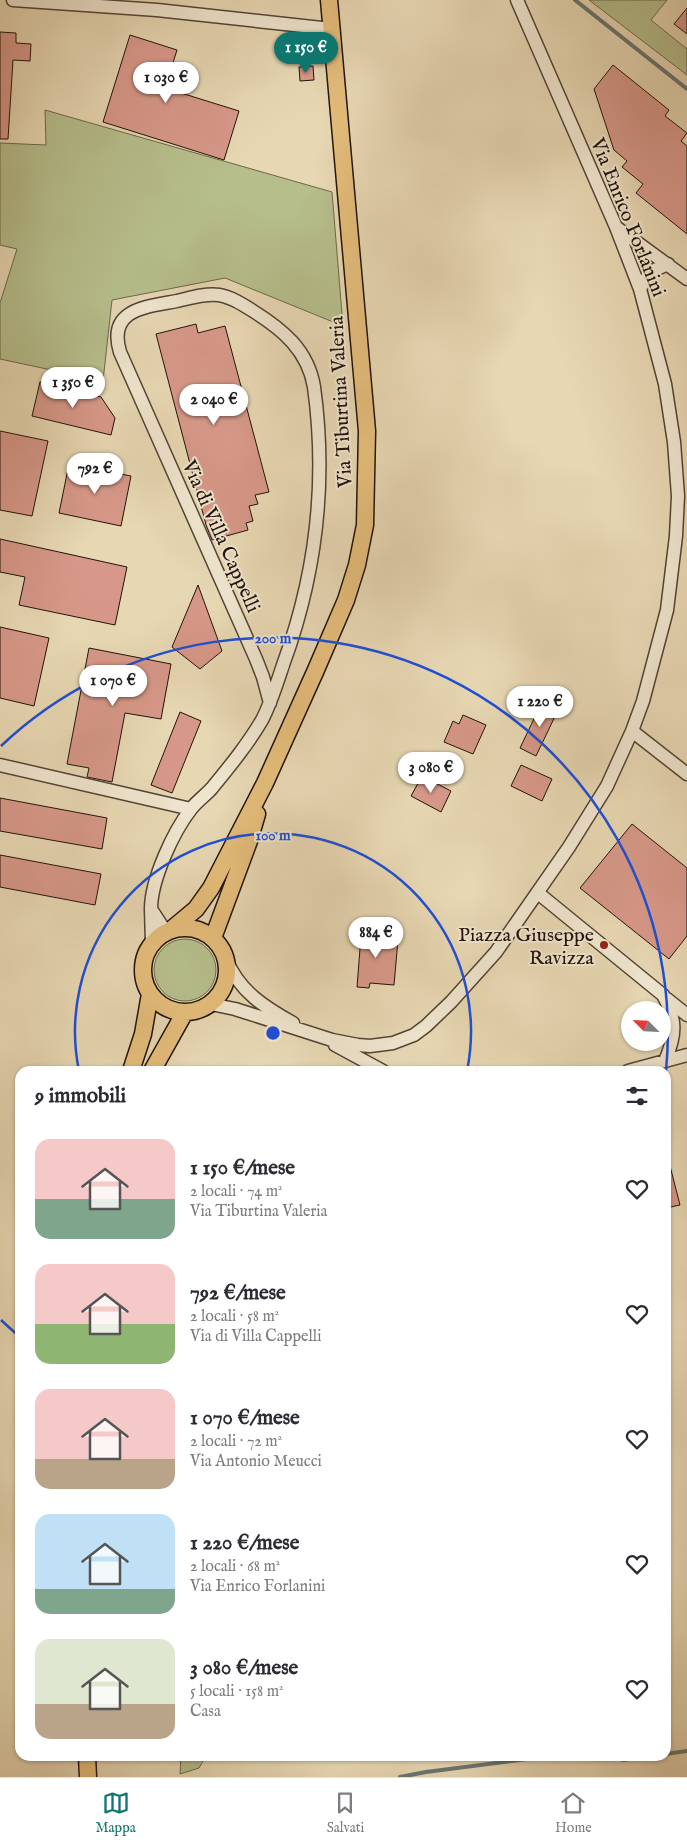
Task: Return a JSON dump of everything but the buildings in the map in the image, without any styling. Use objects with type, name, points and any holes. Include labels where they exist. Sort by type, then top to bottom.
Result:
[{"type":"main road","name":"Via Tiburtina Valeria","points":[[169,930],[196,909],[211,888],[265,783],[346,600],[357,565],[365,525],[368,431],[329,0]]},
{"type":"main road","name":"Via Tiburtina Valeria","points":[[213,938],[249,841],[265,783]]},
{"type":"main road","points":[[183,927],[194,928],[213,938],[221,948],[226,959],[225,984],[219,995],[210,1004],[198,1010],[185,1012],[172,1010],[159,1004],[150,994],[144,982],[142,968],[145,955],[152,943],[169,930],[183,927]]},
{"type":"main road","points":[[133,1066],[143,1034],[150,994]]},
{"type":"main road","points":[[155,1066],[185,1012]]},
{"type":"main road","points":[[86,1761],[88,1777]]},
{"type":"street","points":[[14,0],[157,10],[331,29]]},
{"type":"street","name":"Via Enrico Forlanini","points":[[323,1038],[342,1043],[370,1046],[393,1043],[414,1035],[438,1016],[477,975],[509,935],[597,803],[632,732],[647,687],[667,610],[675,553],[678,496],[674,442],[665,384],[640,289],[616,227],[517,0]]},
{"type":"street","points":[[616,227],[687,279]]},
{"type":"street","points":[[640,289],[650,272],[668,264]]},
{"type":"street","name":"Via di Villa Cappelli","points":[[215,294],[227,297],[240,302],[284,332],[300,351],[310,371],[314,388],[320,461],[318,518],[299,613],[270,703],[256,659],[120,352],[117,339],[119,327],[128,314],[140,308],[202,295],[215,294]]},
{"type":"street","points":[[152,943],[151,909],[153,888],[161,865],[191,809],[210,790],[230,765],[262,720],[270,703]]},
{"type":"street","points":[[632,732],[687,774]]},
{"type":"street","points":[[0,765],[191,809]]},
{"type":"street","points":[[538,893],[687,1015]]},
{"type":"street","points":[[151,909],[169,930]]},
{"type":"street","points":[[226,959],[233,974],[249,994],[281,1016],[374,1066]]},
{"type":"street","points":[[663,995],[671,1011],[674,1032],[672,1046],[665,1061]]},
{"type":"street","points":[[210,1004],[235,1009],[323,1038]]},
{"type":"street","points":[[646,1066],[687,1055]]},
{"type":"green space","points":[[589,0],[667,0],[651,20],[687,49],[687,75]]},
{"type":"green space","points":[[45,110],[332,192],[343,326],[225,278],[112,300],[103,381],[0,359],[0,303],[17,249],[0,245],[0,143],[46,145]]},
{"type":"green space","points":[[185,939],[197,941],[207,948],[214,958],[216,970],[214,982],[207,992],[197,999],[185,1001],[173,999],[163,992],[156,982],[154,970],[156,958],[163,948],[173,941]]},
{"type":"green space","points":[[181,1761],[203,1761],[199,1768],[180,1774]]},
{"type":"waterway","points":[[575,0],[687,89]]},
{"type":"waterway","points":[[671,1753],[687,1751]]},
{"type":"waterway","points":[[400,1777],[511,1761]]},
{"type":"place","name":"Piazza Giuseppe Ravizza","points":[[604,945]]}]
